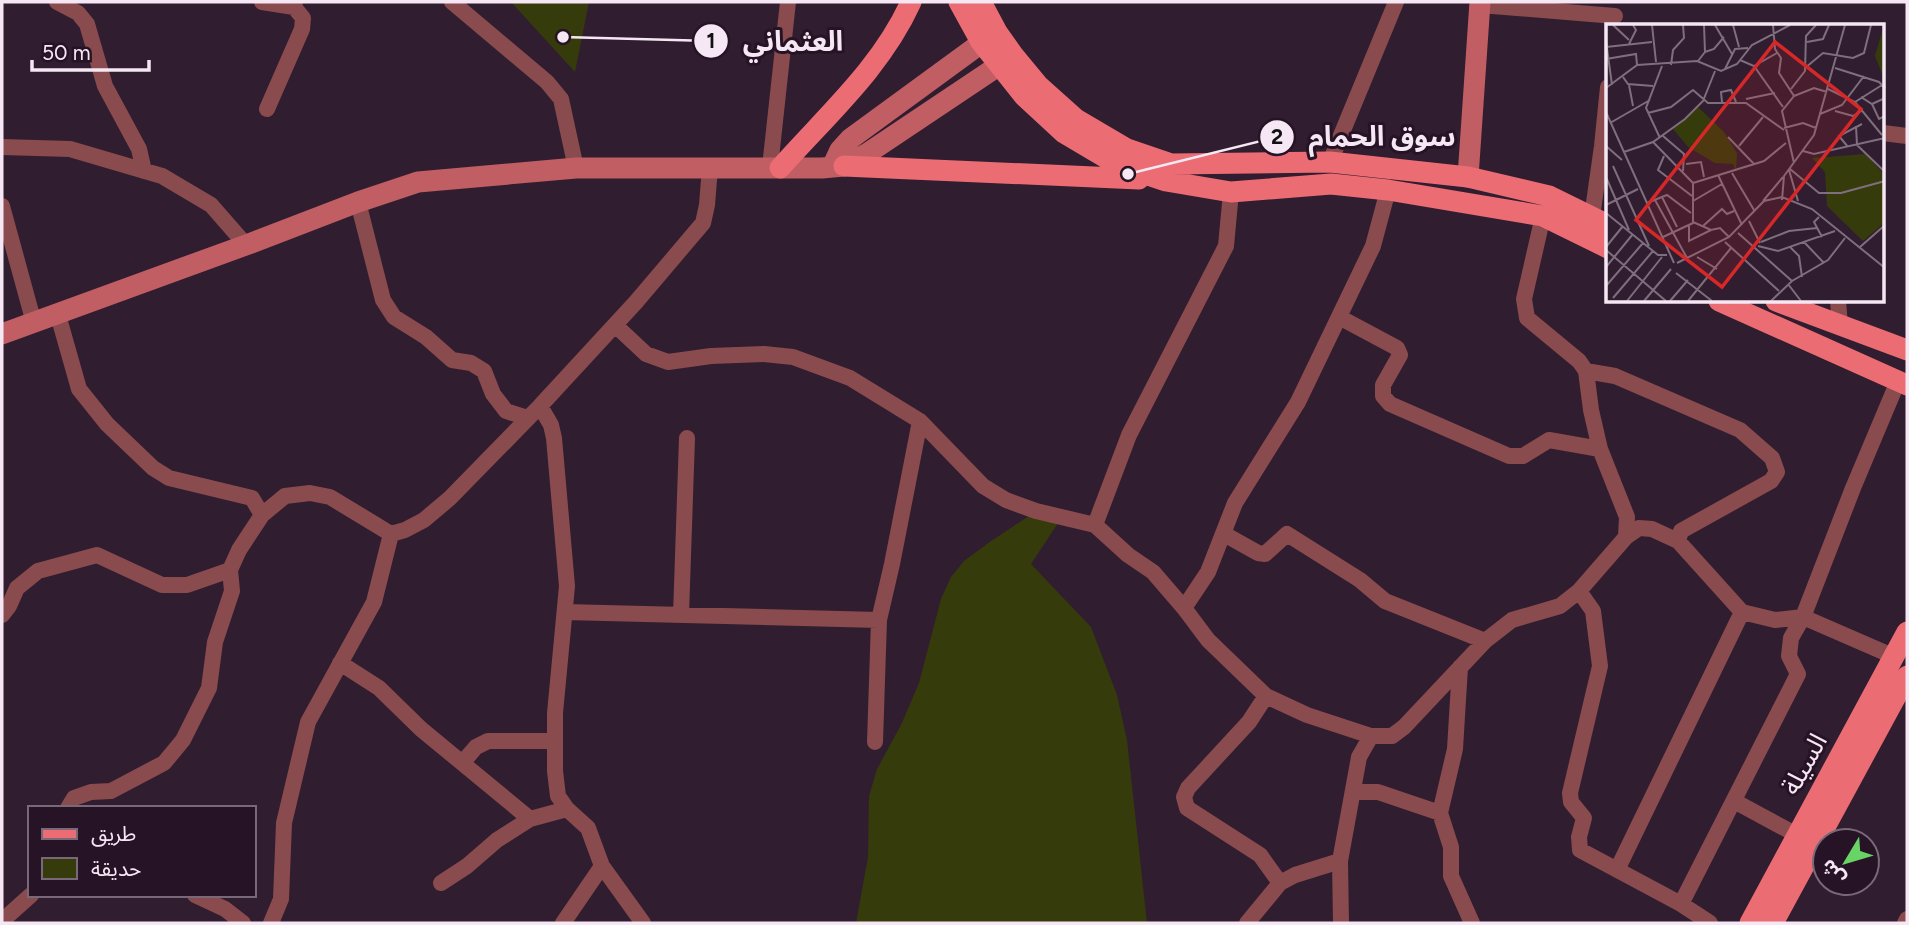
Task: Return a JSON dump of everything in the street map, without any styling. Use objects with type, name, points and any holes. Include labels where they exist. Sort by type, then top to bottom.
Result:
[{"type":"main road","points":[[775,167],[859,84],[884,51],[911,2]]},
{"type":"main road","points":[[959,2],[1006,61],[1024,96],[1064,133],[1118,164],[1166,181]]},
{"type":"main road","points":[[981,2],[989,37]]},
{"type":"main road","points":[[1468,177],[1480,3]]},
{"type":"main road","points":[[839,165],[840,149],[850,139],[989,37]]},
{"type":"main road","points":[[1006,61],[1076,119],[1127,149],[1171,164],[1330,162],[1468,177],[1549,196],[1600,221]]},
{"type":"main road","points":[[2,334],[418,182],[576,168],[822,168],[839,165],[868,153],[1006,61]]},
{"type":"main road","points":[[839,165],[1166,181],[1231,192],[1331,184],[1388,190],[1543,216],[1606,247]]},
{"type":"main road","points":[[1723,303],[1903,383]]},
{"type":"main road","points":[[1781,303],[1907,350]]},
{"type":"main road","name":"السيلة","points":[[1750,923],[1907,632]]},
{"type":"main road","name":"السيلة","points":[[1773,923],[1907,676]]},
{"type":"street","points":[[57,2],[78,13],[87,24],[105,86],[139,149],[144,170]]},
{"type":"street","points":[[262,2],[294,4],[303,18],[302,29],[267,109]]},
{"type":"street","points":[[452,2],[547,82],[561,99],[576,168]]},
{"type":"street","points":[[775,167],[788,2]]},
{"type":"street","points":[[1330,162],[1396,2]]},
{"type":"street","points":[[1480,3],[1615,15]]},
{"type":"street","points":[[1600,221],[1606,126]]},
{"type":"street","points":[[1884,133],[1907,135]]},
{"type":"street","points":[[2,147],[71,149],[162,176],[211,205],[246,246]]},
{"type":"street","points":[[69,806],[74,799],[91,793],[111,791],[164,763],[183,740],[209,688],[215,642],[232,591],[230,570],[262,515],[285,496],[310,493],[330,497],[391,534],[424,520],[540,406],[615,325],[703,223],[710,167]]},
{"type":"street","points":[[1185,608],[1208,572],[1235,503],[1298,402],[1373,246],[1388,190]]},
{"type":"street","points":[[1095,525],[1129,435],[1226,246],[1231,192]]},
{"type":"street","points":[[358,202],[383,300],[394,317],[426,337],[452,360],[471,363],[484,371],[493,394],[506,411],[528,418]]},
{"type":"street","points":[[2,206],[34,323]]},
{"type":"street","points":[[1543,216],[1524,299],[1527,318],[1579,360],[1586,371],[1600,449],[1627,517],[1626,537]]},
{"type":"street","points":[[1838,303],[1840,325]]},
{"type":"street","points":[[58,315],[79,389],[107,424],[153,468],[169,478],[252,498],[262,515]]},
{"type":"street","points":[[1339,317],[1397,348],[1400,355],[1383,385],[1383,396],[1390,404],[1510,456],[1522,456],[1549,440],[1600,449]]},
{"type":"street","points":[[615,325],[646,354],[668,362],[711,356],[764,354],[793,357],[850,379],[920,421],[983,486],[1006,500],[1036,512],[1095,525],[1128,555],[1153,572],[1185,608],[1208,640],[1266,696],[1307,715],[1371,736],[1392,736],[1404,727],[1485,641],[1512,620],[1560,606],[1579,591],[1626,537],[1639,528],[1652,528],[1678,541],[1742,612],[1775,620],[1803,617],[1895,657]]},
{"type":"street","points":[[1586,371],[1615,376],[1740,430],[1772,458],[1777,472],[1771,481],[1681,531],[1678,541]]},
{"type":"street","points":[[1681,904],[1798,674],[1789,656],[1791,638],[1803,617],[1853,488],[1903,383]]},
{"type":"street","points":[[540,406],[551,425],[554,438],[567,586],[555,741],[558,796],[567,809],[588,828],[602,866],[643,923]]},
{"type":"street","points":[[875,742],[879,620],[920,421]]},
{"type":"street","points":[[681,615],[687,438]]},
{"type":"street","points":[[271,923],[281,899],[284,823],[308,722],[374,602],[391,534]]},
{"type":"street","points":[[1224,534],[1265,554],[1287,534],[1360,580],[1385,601],[1485,641]]},
{"type":"street","points":[[2,615],[9,606],[9,584],[38,571],[97,555],[162,585],[187,585],[230,570]]},
{"type":"street","points":[[1579,591],[1593,611],[1600,666],[1570,793],[1571,802],[1584,818],[1579,837],[1580,850],[1681,904],[1710,923]]},
{"type":"street","points":[[565,612],[879,620]]},
{"type":"street","points":[[1617,870],[1742,612]]},
{"type":"street","points":[[340,663],[379,688],[421,729],[530,819]]},
{"type":"street","points":[[1460,667],[1455,750],[1440,813],[1451,848],[1451,876],[1472,923]]},
{"type":"street","points":[[1266,696],[1249,722],[1188,788],[1184,797],[1187,808],[1260,855],[1280,883]]},
{"type":"street","points":[[1341,923],[1340,861],[1359,757],[1371,736]]},
{"type":"street","points":[[463,762],[476,747],[488,741],[555,741]]},
{"type":"street","points":[[1353,792],[1378,792],[1440,813]]},
{"type":"street","points":[[1734,801],[1797,835]]},
{"type":"street","points":[[441,883],[467,866],[497,839],[530,819],[567,809]]},
{"type":"street","points":[[1247,923],[1280,883],[1295,874],[1340,861]]},
{"type":"street","points":[[563,923],[602,866]]},
{"type":"street","points":[[2,921],[30,897]]},
{"type":"street","points":[[199,897],[225,909],[243,923]]},
{"type":"green space","points":[[511,2],[589,2],[575,72]]},
{"type":"green space","points":[[1032,514],[1062,517],[1031,564],[1091,627],[1117,695],[1127,740],[1147,923],[856,923],[868,857],[869,796],[877,769],[901,725],[919,683],[941,599],[951,577],[964,561]]},
{"type":"place","name":"العثماني","points":[[563,37]]},
{"type":"place","name":"سوق الحمام","points":[[1128,174]]}]
